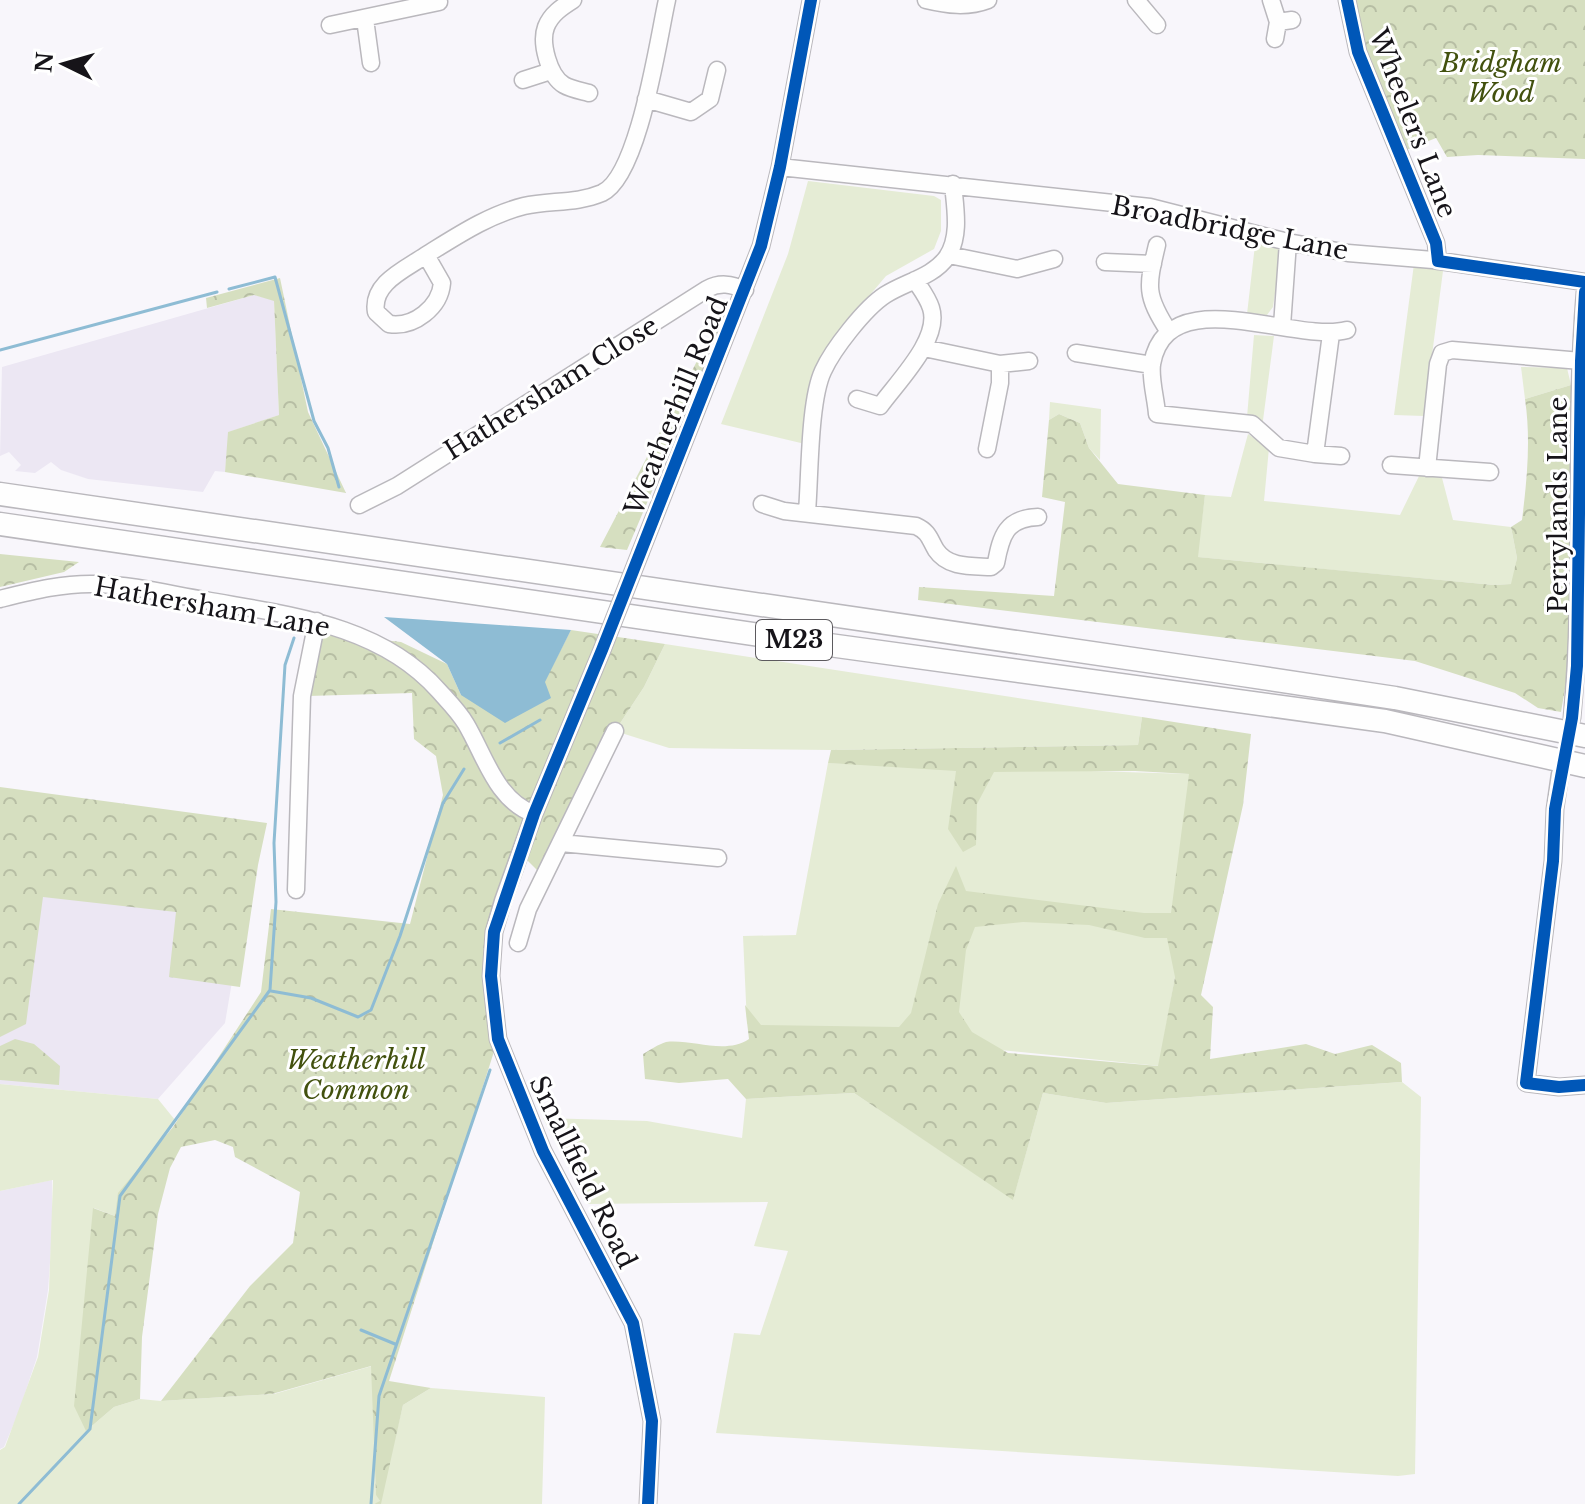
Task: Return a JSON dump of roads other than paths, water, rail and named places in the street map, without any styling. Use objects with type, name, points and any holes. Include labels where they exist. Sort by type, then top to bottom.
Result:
[{"type":"highway","name":"M23","points":[[0,494],[1579,727]]},
{"type":"highway","name":"M23","points":[[0,524],[791,639],[1385,721],[1585,766]]},
{"type":"street","points":[[573,0],[558,9],[545,29],[547,59],[551,71],[563,85],[589,93]]},
{"type":"street","points":[[426,255],[442,283],[438,300],[432,308],[407,323],[389,324],[376,312],[376,294],[382,286],[426,255],[476,224],[525,206],[566,203],[605,192],[627,165],[646,99],[667,0]]},
{"type":"street","name":"Weatherhill Road","points":[[534,814],[761,246],[780,167],[811,0]]},
{"type":"street","points":[[926,0],[952,5],[988,0]]},
{"type":"street","points":[[1136,0],[1157,25]]},
{"type":"street","points":[[1271,0],[1282,27]]},
{"type":"street","name":"Wheelers Lane","points":[[1347,0],[1355,44],[1436,243],[1438,261]]},
{"type":"street","points":[[330,25],[365,19],[415,4],[439,2]]},
{"type":"street","points":[[365,19],[371,63]]},
{"type":"street","points":[[646,99],[691,112],[710,99],[717,70]]},
{"type":"street","points":[[523,80],[551,71]]},
{"type":"street","name":"Broadbridge Lane","points":[[780,167],[1150,207],[1288,242],[1348,253],[1438,261],[1585,282]]},
{"type":"street","points":[[807,512],[816,395],[823,371],[872,305],[940,265],[949,255],[956,235],[953,184]]},
{"type":"street","points":[[1282,326],[1288,242]]},
{"type":"street","points":[[1157,245],[1149,292],[1154,309],[1169,332]]},
{"type":"street","points":[[949,255],[1017,269],[1054,259]]},
{"type":"street","points":[[1105,262],[1153,264]]},
{"type":"street","points":[[857,399],[880,406],[924,348],[932,332],[932,311],[915,280]]},
{"type":"street","name":"Hathersham Close","points":[[359,505],[397,486],[707,289],[725,283],[745,290]]},
{"type":"street","name":"Perrylands Lane","points":[[1579,727],[1581,361],[1585,292]]},
{"type":"street","points":[[1315,454],[1339,332],[1194,319],[1169,332],[1152,365],[1157,414],[1252,424],[1279,448],[1315,454],[1341,456]]},
{"type":"street","points":[[924,348],[1000,364],[1029,361]]},
{"type":"street","points":[[1427,468],[1438,364],[1442,353],[1452,350],[1581,361]]},
{"type":"street","points":[[1076,353],[1103,351],[1152,365]]},
{"type":"street","points":[[987,449],[1000,383],[1000,364]]},
{"type":"street","points":[[1391,465],[1490,472]]},
{"type":"street","points":[[762,504],[784,511],[916,526],[926,530],[946,560],[957,565],[991,567],[996,563],[998,543],[1010,526],[1025,518],[1038,517]]},
{"type":"street","name":"Hathersham Lane","points":[[0,599],[67,585],[97,584],[136,588],[317,621],[360,635],[405,660],[437,688],[465,722],[487,766],[506,794],[534,814]]},
{"type":"street","points":[[296,890],[302,696],[317,621]]},
{"type":"street","points":[[518,943],[528,909],[615,731]]},
{"type":"street","points":[[1560,774],[1553,861],[1526,1083],[1559,1087],[1585,1085]]},
{"type":"street","name":"Smallfield Road","points":[[534,814],[494,932],[491,976],[498,1039],[543,1151],[633,1323],[652,1421],[648,1504]]},
{"type":"street","points":[[561,843],[718,858]]},
{"type":"street","points":[[503,901],[528,909]]},
{"type":"water","points":[[384,617],[571,630],[545,682],[551,698],[505,723],[461,695],[447,664]]},
{"type":"waterway","points":[[229,289],[275,277],[314,421],[328,448],[339,487]]},
{"type":"waterway","points":[[0,350],[217,292]]},
{"type":"waterway","points":[[19,1504],[90,1429],[120,1196],[270,990],[276,902],[274,843],[285,665],[294,638]]},
{"type":"waterway","points":[[500,743],[540,720]]},
{"type":"waterway","points":[[271,991],[311,998],[358,1017],[371,1010],[400,936],[443,803],[464,769]]},
{"type":"waterway","points":[[371,1504],[379,1396],[490,1070]]},
{"type":"waterway","points":[[361,1330],[395,1344]]},
{"type":"park label","name":"Bridgham Wood","points":[[1501,78]]},
{"type":"park label","name":"Weatherhill Common","points":[[356,1075]]}]
